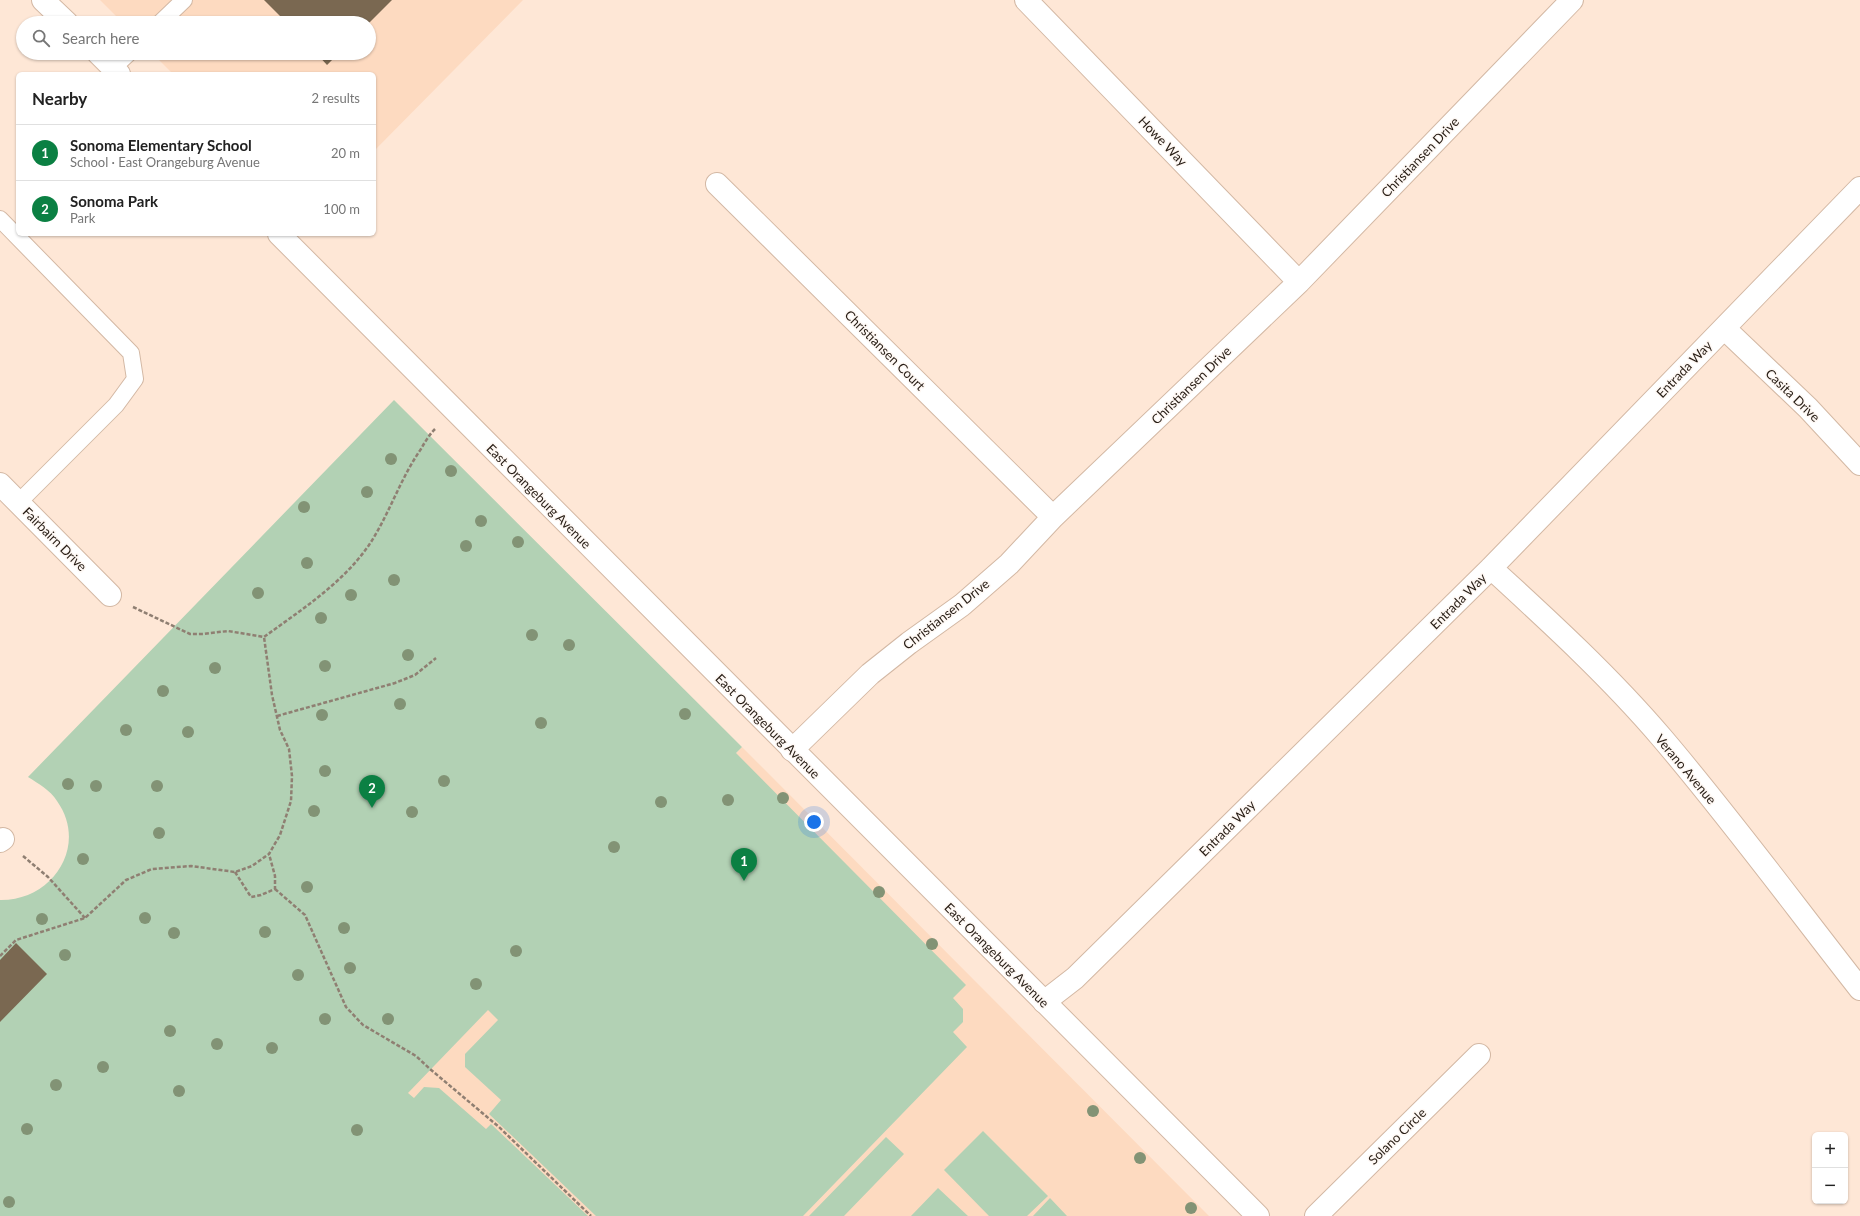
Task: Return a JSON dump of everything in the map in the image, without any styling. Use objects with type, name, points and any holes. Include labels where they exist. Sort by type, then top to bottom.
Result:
[{"type":"street","points":[[43,0],[60,16]]},
{"type":"street","name":"Howe Way","points":[[1026,0],[1299,282]]},
{"type":"street","name":"Christiansen Drive","points":[[792,750],[870,674],[909,643],[962,605],[1003,569],[1053,517],[1299,282],[1572,0]]},
{"type":"street","name":"Christiansen Court","points":[[717,184],[1053,517]]},
{"type":"street","name":"Entrada Way","points":[[1044,1002],[1075,978],[1491,568],[1860,188]]},
{"type":"street","name":"East Orangeburg Avenue","points":[[281,236],[1258,1216]]},
{"type":"street","name":"Casita Drive","points":[[1724,328],[1808,408],[1860,464]]},
{"type":"street","name":"Fairbairn Drive","points":[[0,484],[110,595]]},
{"type":"street","name":"Verano Avenue","points":[[1491,568],[1573,643],[1661,737],[1707,793],[1860,989]]},
{"type":"street","name":"Solano Circle","points":[[1316,1216],[1479,1056]]},
{"type":"lane","points":[[167,16],[184,0]]},
{"type":"lane","points":[[0,219],[16,235]]},
{"type":"lane","points":[[17,236],[131,353],[134,379],[116,405],[18,503]]},
{"type":"path","points":[[110,595],[190,634],[228,631],[264,637],[308,605],[346,572],[369,546],[408,468],[432,432],[454,411]]},
{"type":"path","points":[[0,956],[16,940],[85,918],[126,880],[152,869],[192,866],[235,872],[252,866],[269,854],[280,835],[291,795],[292,776],[289,749],[280,730],[277,716],[264,637]]},
{"type":"path","points":[[277,716],[415,675],[436,658]]},
{"type":"path","points":[[2,840],[48,877],[85,918]]},
{"type":"path","points":[[269,854],[276,876],[276,889],[305,915],[346,1007],[363,1025],[416,1056],[499,1127],[591,1216]]},
{"type":"path","points":[[235,872],[251,897],[261,896],[276,889]]},
{"type":"shaded area","points":[[100,0],[523,0],[376,149],[376,72],[171,72],[159,60],[376,60],[376,16],[116,16]]},
{"type":"shaded area","points":[[742,747],[1209,1216],[288,1216]]},
{"type":"green space","points":[[394,400],[742,747],[736,753],[966,985],[953,998],[963,1009],[963,1022],[953,1032],[967,1047],[803,1216],[596,1216],[489,1114],[501,1100],[465,1067],[465,1054],[498,1020],[488,1010],[408,1093],[414,1098],[424,1087],[439,1088],[486,1129],[491,1124],[588,1216],[0,1216],[0,900],[19,898],[35,891],[49,881],[60,868],[67,852],[69,836],[66,818],[57,801],[48,790],[28,777]]},
{"type":"green space","points":[[983,1131],[1048,1196],[1027,1216],[989,1216],[944,1170]]},
{"type":"green space","points":[[886,1137],[904,1154],[844,1216],[809,1216]]},
{"type":"green space","points":[[938,1188],[968,1216],[911,1216]]},
{"type":"green space","points":[[1050,1198],[1067,1216],[1033,1216]]},
{"type":"building","points":[[264,0],[392,0],[376,16],[280,16]]},
{"type":"building","points":[[322,60],[332,60],[327,65]]},
{"type":"building","points":[[16,943],[47,974],[0,1022],[0,960]]},
{"type":"place","name":"Sonoma Park","points":[[372,808]]},
{"type":"place","name":"Sonoma Elementary School","points":[[744,881]]}]
